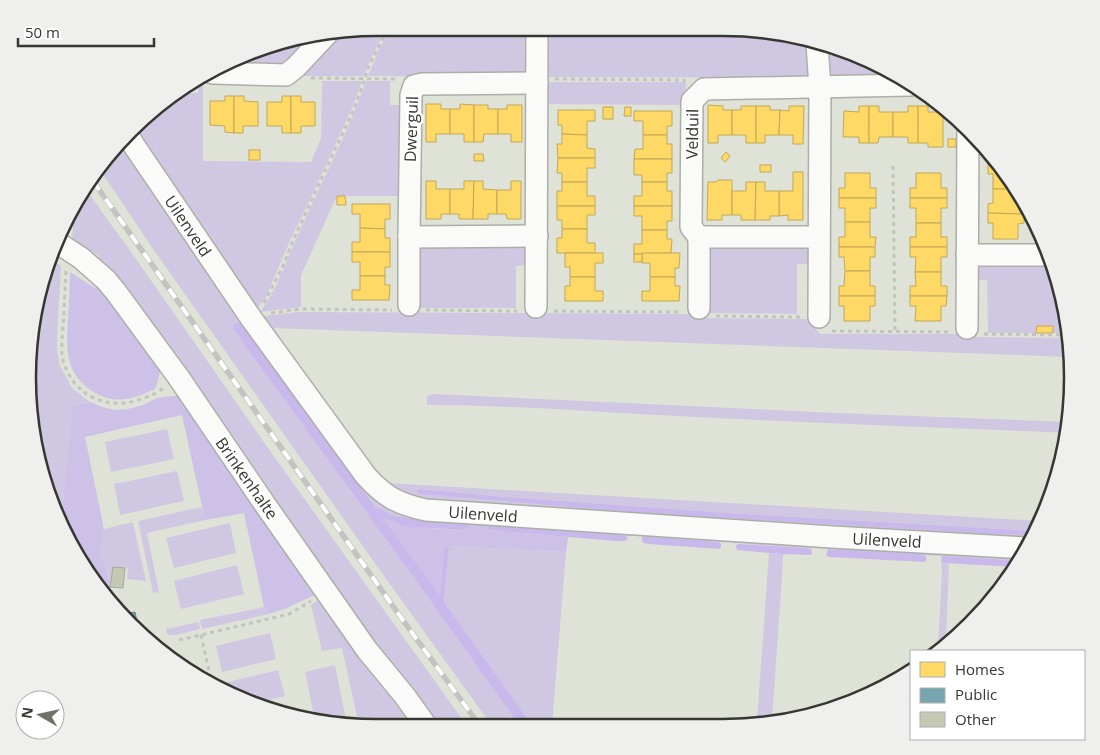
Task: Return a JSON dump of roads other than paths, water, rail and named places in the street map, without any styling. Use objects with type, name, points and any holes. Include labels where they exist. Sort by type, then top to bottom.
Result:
[{"type":"street","points":[[533,310],[537,236],[537,36]]},
{"type":"street","points":[[223,73],[286,74],[296,67],[320,41]]},
{"type":"street","points":[[817,50],[820,87],[819,317]]},
{"type":"street","name":"Dwerguil","points":[[409,308],[410,95],[414,86],[422,84],[537,81]]},
{"type":"street","name":"Velduil","points":[[700,312],[699,237],[691,227],[692,101],[704,89],[898,85]]},
{"type":"street","points":[[968,140],[968,331]]},
{"type":"street","name":"Uilenveld","points":[[132,141],[366,476],[378,490],[394,500],[409,506],[436,511],[1018,548]]},
{"type":"street","points":[[409,237],[537,236]]},
{"type":"street","points":[[699,237],[819,238]]},
{"type":"street","name":"Brinkenhalte","points":[[61,249],[74,264],[106,280],[116,292],[367,650],[421,719]]},
{"type":"street","points":[[967,255],[1041,255]]},
{"type":"railway","points":[[96,185],[402,619],[475,719]]}]
